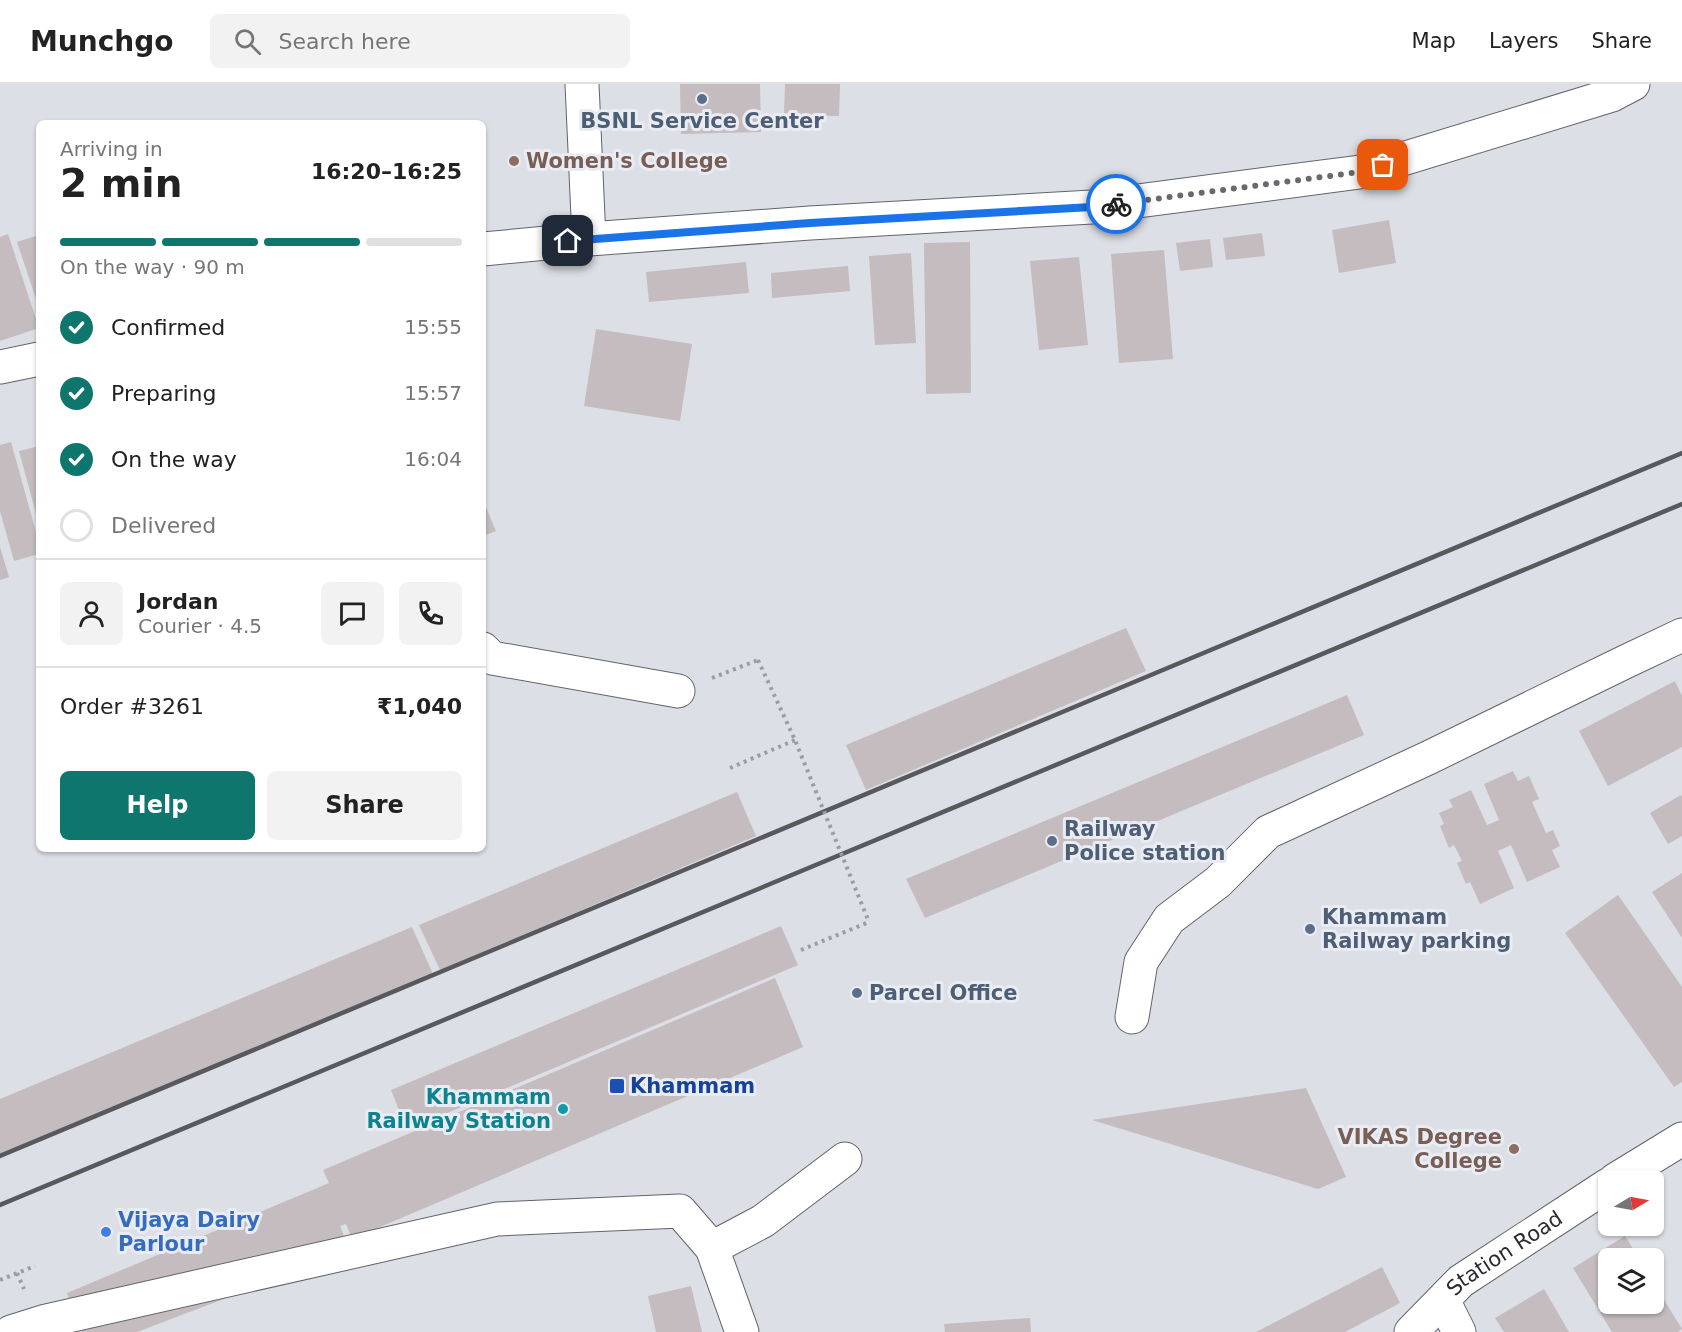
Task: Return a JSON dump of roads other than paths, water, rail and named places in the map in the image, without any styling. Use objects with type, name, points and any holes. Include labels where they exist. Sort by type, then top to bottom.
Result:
[{"type":"street","points":[[582,84],[589,239]]},
{"type":"street","points":[[486,249],[822,222],[1092,207],[1360,172],[1612,95],[1633,84]]},
{"type":"street","points":[[0,368],[36,360]]},
{"type":"street","points":[[1132,1017],[1141,962],[1169,919],[1218,882],[1268,832],[1428,758],[1682,635]]},
{"type":"street","points":[[486,652],[492,658],[678,692]]},
{"type":"street","points":[[1631,1170],[1682,1139]]},
{"type":"street","points":[[712,1248],[763,1221],[844,1159]]},
{"type":"street","name":"Station Road","points":[[1411,1332],[1461,1281],[1598,1192]]},
{"type":"street","points":[[10,1332],[46,1320],[497,1220],[680,1210],[712,1248],[742,1332]]},
{"type":"street","points":[[1443,1300],[1459,1332]]},
{"type":"railway","points":[[0,1156],[1682,453]]},
{"type":"railway","points":[[0,1205],[1682,504]]},
{"type":"place","name":"BSNL Service Center","points":[[702,99]]},
{"type":"place","name":"Women's College","points":[[514,161]]},
{"type":"place","name":"Railway Police station","points":[[1052,841]]},
{"type":"place","name":"Khammam Railway parking","points":[[1310,929]]},
{"type":"place","name":"Parcel Office","points":[[857,993]]},
{"type":"place","name":"Khammam","points":[[617,1086]]},
{"type":"place","name":"Khammam Railway Station","points":[[563,1109]]},
{"type":"place","name":"VIKAS Degree College","points":[[1514,1149]]},
{"type":"place","name":"Vijaya Dairy Parlour","points":[[106,1232]]}]
